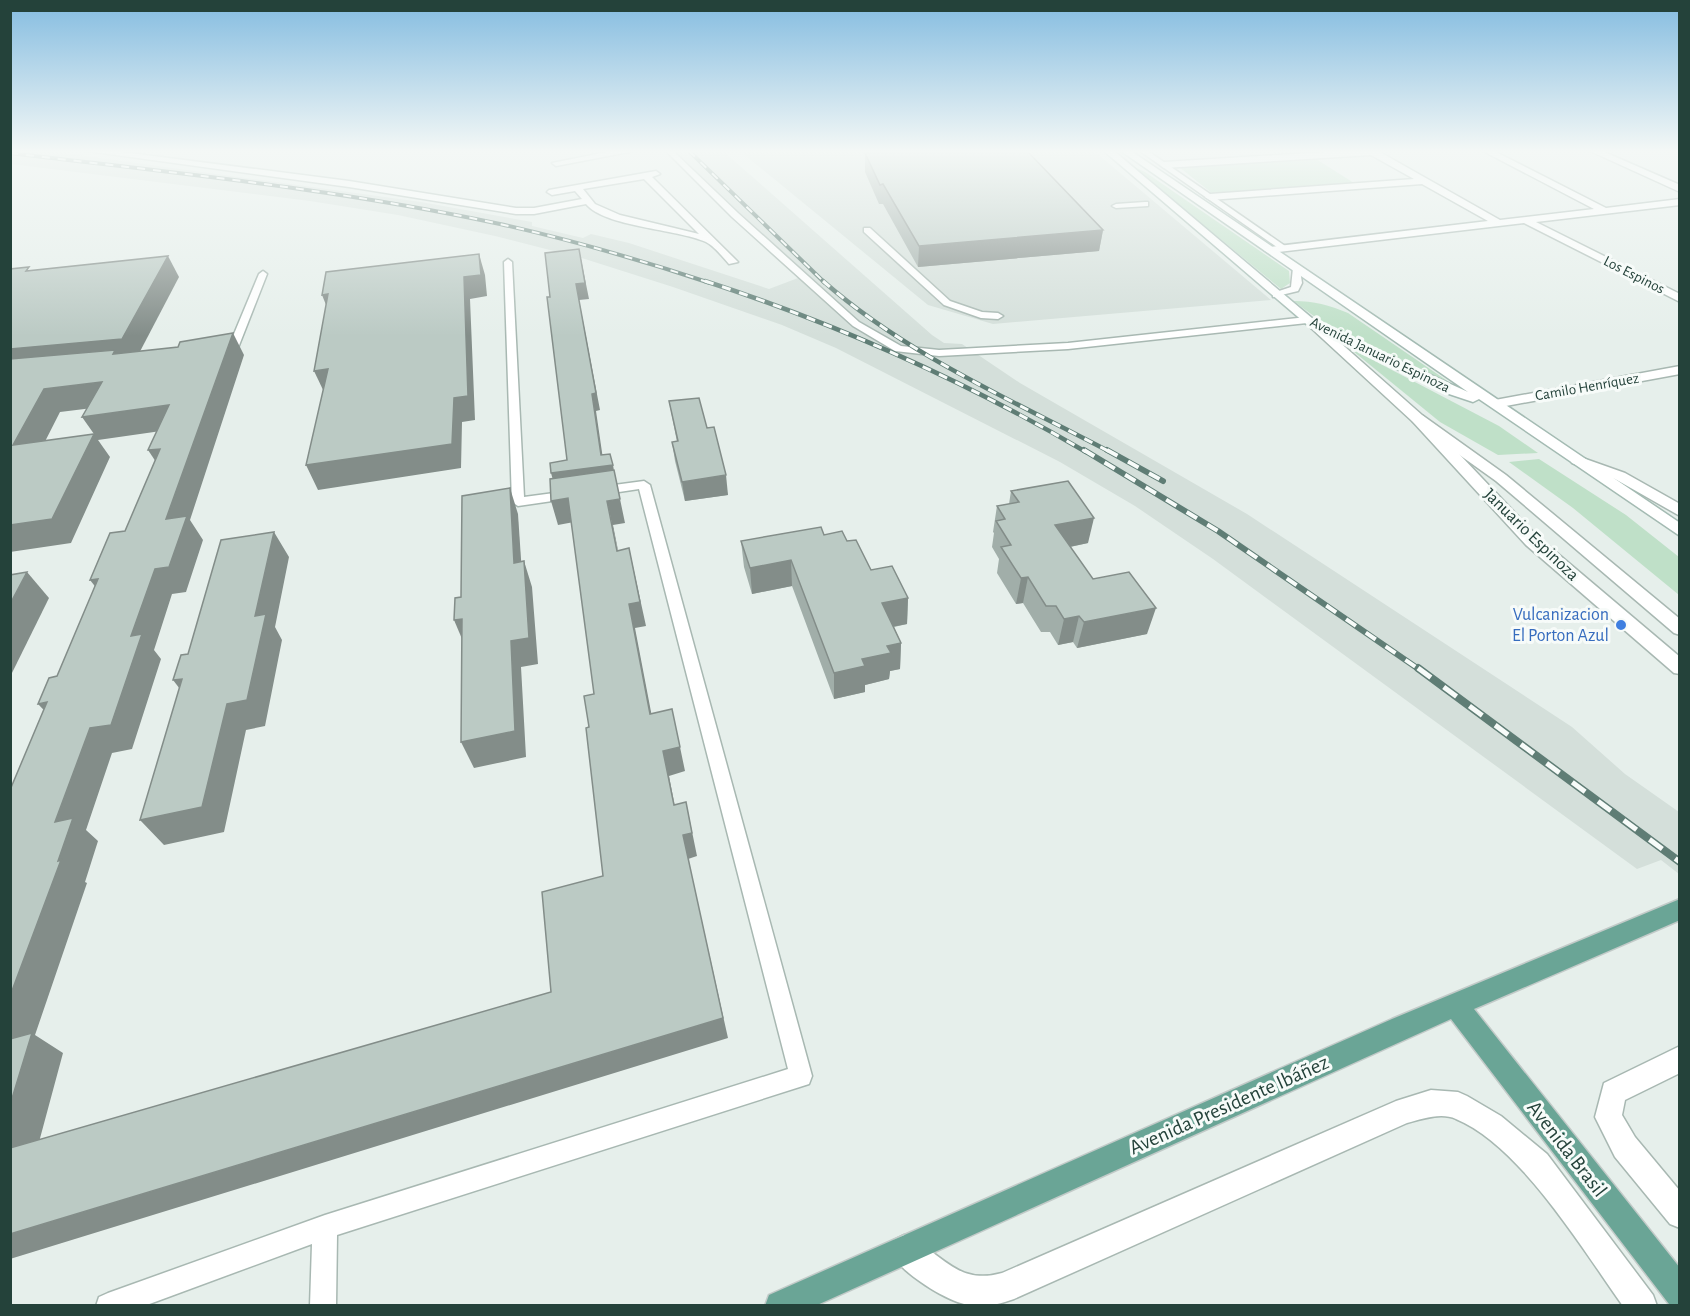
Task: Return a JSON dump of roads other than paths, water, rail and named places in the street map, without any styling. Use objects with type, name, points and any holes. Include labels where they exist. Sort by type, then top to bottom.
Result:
[{"type":"main road","name":"Avenida Presidente Ibáñez","points":[[780,1305],[1455,1005],[1680,909]]},
{"type":"main road","name":"Avenida Brasil","points":[[1455,1005],[1680,1293]]},
{"type":"street","points":[[607,212],[711,240]]},
{"type":"street","points":[[683,212],[734,262]]},
{"type":"street","name":"Avenida Januario Espinoza","points":[[1180,212],[1311,323],[1454,391],[1495,404]]},
{"type":"street","name":"Avenida Januario Espinoza","points":[[1214,212],[1680,531]]},
{"type":"street","points":[[1479,212],[1498,223]]},
{"type":"street","points":[[1269,250],[1592,212]]},
{"type":"street","name":"Los Espinos","points":[[1525,220],[1680,298]]},
{"type":"street","name":"Januario Espinoza","points":[[1311,323],[1417,417],[1501,478],[1680,628]]},
{"type":"street","name":"Camilo Henríquez","points":[[1495,404],[1680,370]]},
{"type":"street","name":"Januario Espinoza","points":[[1417,417],[1532,541],[1680,668]]},
{"type":"street","points":[[1575,459],[1620,476],[1680,511]]},
{"type":"street","points":[[1680,1059],[1613,1092],[1608,1117],[1625,1147],[1680,1214]]},
{"type":"street","points":[[904,1250],[961,1288],[985,1293],[1003,1288],[1405,1110],[1431,1103],[1458,1104],[1492,1125],[1537,1164],[1642,1305]]},
{"type":"lane","points":[[733,212],[856,324],[898,349],[939,353],[1068,346],[1311,323]]},
{"type":"lane","points":[[1232,212],[1284,248]]},
{"type":"lane","points":[[867,230],[947,303],[981,315],[998,316]]},
{"type":"lane","points":[[108,1305],[325,1227],[801,1076],[644,485],[519,502],[508,262]]},
{"type":"lane","points":[[1276,294],[1295,289],[1296,270]]},
{"type":"lane","points":[[212,354],[232,348],[263,274]]},
{"type":"lane","points":[[323,1305],[325,1227]]},
{"type":"railway","points":[[441,212],[500,224],[579,244],[710,283]]},
{"type":"railway","points":[[752,212],[825,283]]},
{"type":"railway","points":[[705,281],[803,316],[900,356],[995,402],[1086,452]]},
{"type":"railway","points":[[823,281],[855,307],[925,354],[998,395],[1110,452]]},
{"type":"railway","points":[[1084,450],[1218,531],[1420,670]]},
{"type":"railway","points":[[1107,450],[1163,481]]},
{"type":"railway","points":[[1418,668],[1680,862]]},
{"type":"place","name":"Vulcanizacion El Porton Azul","points":[[1621,625]]}]
